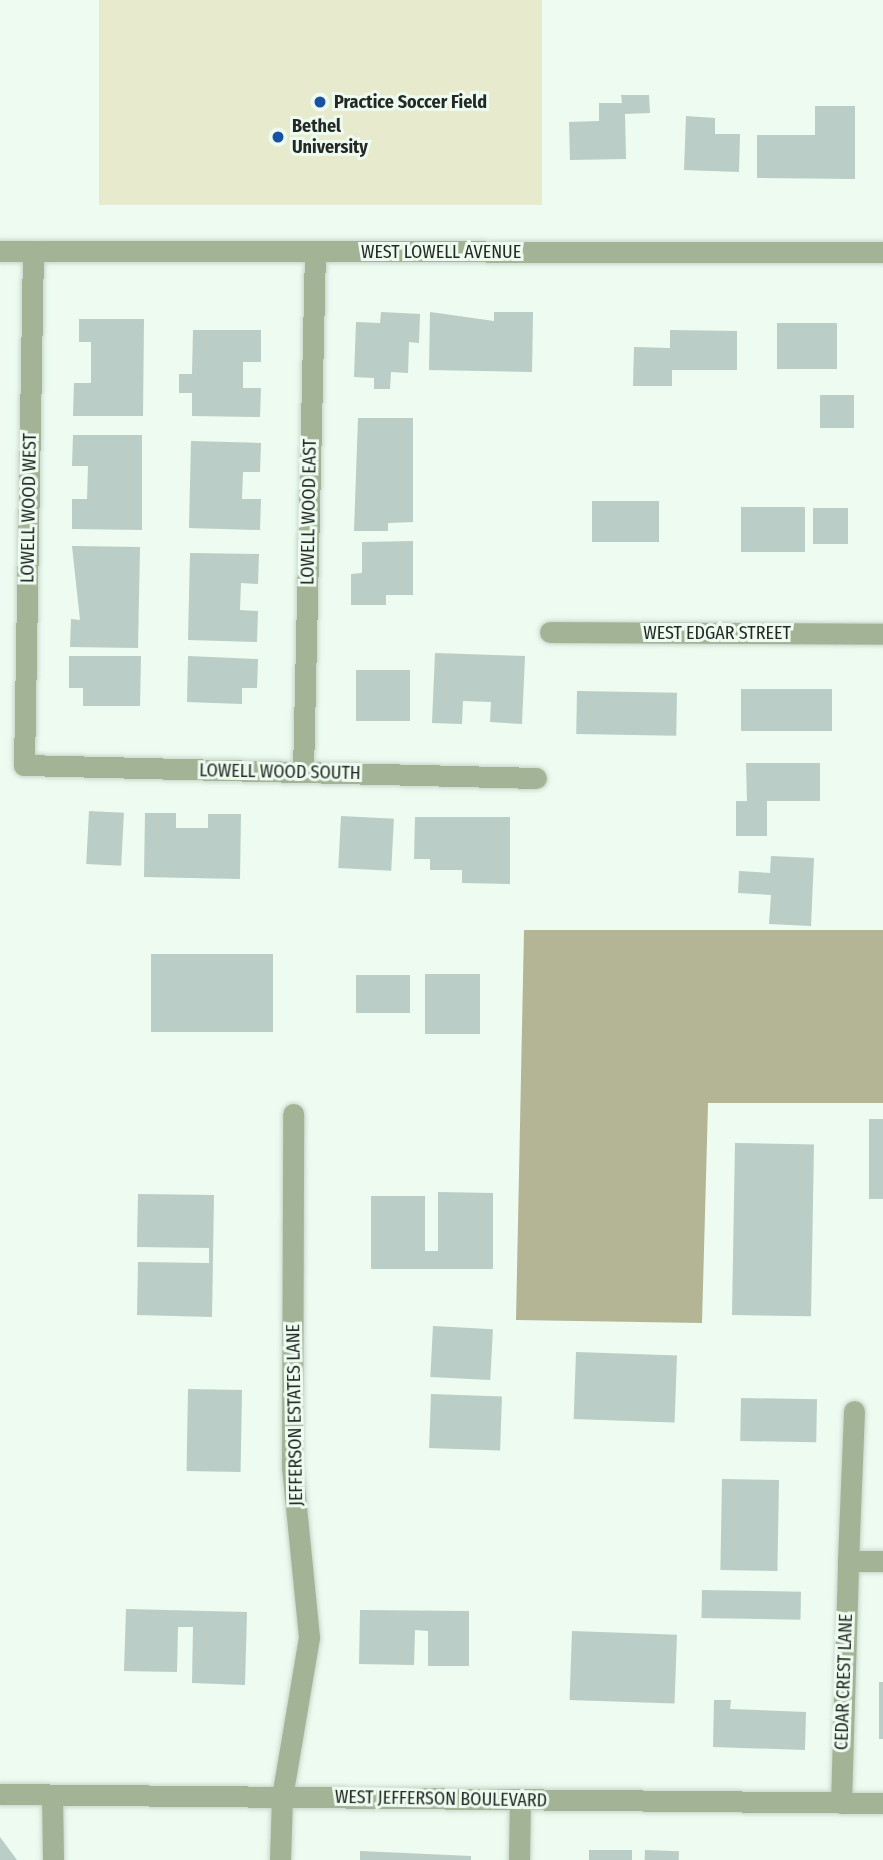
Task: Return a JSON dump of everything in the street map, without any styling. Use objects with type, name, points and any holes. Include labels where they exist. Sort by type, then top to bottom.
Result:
[{"type":"street","name":"WEST LOWELL AVENUE","points":[[0,251],[883,252]]},
{"type":"street","name":"LOWELL WOOD WEST","points":[[24,765],[33,251]]},
{"type":"street","name":"LOWELL WOOD EAST","points":[[303,772],[315,252]]},
{"type":"street","name":"WEST EDGAR STREET","points":[[550,632],[883,634]]},
{"type":"street","name":"LOWELL WOOD SOUTH","points":[[24,765],[536,778]]},
{"type":"street","name":"JEFFERSON ESTATES LANE","points":[[280,1860],[282,1797],[309,1637],[292,1467],[293,1114]]},
{"type":"street","name":"CEDAR CREST LANE","points":[[841,1803],[854,1410]]},
{"type":"street","points":[[848,1561],[883,1561]]},
{"type":"street","name":"WEST JEFFERSON BOULEVARD","points":[[0,1794],[883,1803]]},
{"type":"street","points":[[52,1795],[53,1860]]},
{"type":"street","points":[[519,1860],[520,1799]]},
{"type":"green space","name":"Practice Soccer Field","points":[[99,0],[542,0],[542,205],[99,205]]},
{"type":"green space","points":[[524,930],[883,930],[883,1103],[708,1103],[702,1323],[516,1320]]},
{"type":"building","points":[[621,95],[649,95],[650,113],[625,114],[626,159],[570,160],[569,122],[599,121],[599,103],[622,103]]},
{"type":"building","points":[[815,106],[855,106],[855,179],[757,178],[757,135],[815,135]]},
{"type":"building","points":[[686,116],[715,118],[715,134],[740,134],[739,172],[684,170]]},
{"type":"building","points":[[381,312],[420,314],[419,343],[409,342],[408,373],[391,372],[390,389],[374,389],[374,378],[354,377],[356,322],[380,323]]},
{"type":"building","points":[[430,312],[494,321],[494,312],[533,312],[532,372],[429,370]]},
{"type":"building","points":[[79,319],[144,319],[143,416],[73,416],[74,383],[91,383],[91,342],[79,342]]},
{"type":"building","points":[[777,323],[837,323],[837,369],[777,369]]},
{"type":"building","points":[[193,330],[261,330],[261,362],[243,362],[243,388],[261,388],[260,417],[192,416],[192,393],[179,393],[179,374],[192,374]]},
{"type":"building","points":[[670,330],[737,331],[737,370],[672,370],[672,386],[633,386],[634,347],[670,348]]},
{"type":"building","points":[[820,395],[854,395],[854,428],[820,428]]},
{"type":"building","points":[[358,418],[413,418],[413,522],[388,523],[388,531],[354,531]]},
{"type":"building","points":[[73,435],[142,435],[142,530],[72,529],[72,499],[87,499],[88,466],[72,466]]},
{"type":"building","points":[[191,441],[261,443],[260,472],[243,472],[242,499],[261,499],[260,530],[189,528]]},
{"type":"building","points":[[592,501],[659,501],[659,542],[592,542]]},
{"type":"building","points":[[741,507],[805,507],[805,552],[741,552]]},
{"type":"building","points":[[813,508],[848,508],[848,544],[813,544]]},
{"type":"building","points":[[413,541],[413,595],[386,595],[386,605],[351,605],[351,574],[362,573],[362,542]]},
{"type":"building","points":[[72,546],[140,547],[138,648],[70,647],[71,619],[80,620]]},
{"type":"building","points":[[190,553],[259,554],[258,584],[241,583],[240,610],[258,611],[257,642],[188,640]]},
{"type":"building","points":[[435,653],[525,656],[522,724],[490,722],[491,702],[463,701],[462,724],[432,723]]},
{"type":"building","points":[[69,656],[141,656],[140,706],[83,706],[83,688],[69,688]]},
{"type":"building","points":[[188,656],[258,659],[257,688],[242,688],[242,704],[187,702]]},
{"type":"building","points":[[356,670],[410,670],[410,721],[356,721]]},
{"type":"building","points":[[741,689],[832,689],[832,731],[741,731]]},
{"type":"building","points":[[577,691],[677,693],[676,736],[576,734]]},
{"type":"building","points":[[746,763],[820,763],[820,801],[767,801],[767,836],[736,836],[736,801],[747,801]]},
{"type":"building","points":[[89,811],[124,813],[121,866],[86,864]]},
{"type":"building","points":[[145,813],[176,813],[176,828],[208,828],[208,814],[241,814],[240,879],[144,877]]},
{"type":"building","points":[[341,816],[394,819],[391,871],[338,868]]},
{"type":"building","points":[[415,817],[510,817],[510,884],[462,883],[462,870],[430,870],[430,859],[414,859]]},
{"type":"building","points":[[771,856],[814,858],[811,926],[769,924],[771,895],[738,893],[739,871],[770,873]]},
{"type":"building","points":[[151,954],[273,954],[273,1032],[151,1032]]},
{"type":"building","points":[[425,974],[480,974],[480,1034],[425,1034]]},
{"type":"building","points":[[356,975],[410,975],[410,1013],[356,1013]]},
{"type":"building","points":[[869,1119],[883,1119],[883,1199],[869,1199]]},
{"type":"building","points":[[735,1143],[814,1144],[811,1316],[732,1315]]},
{"type":"building","points":[[438,1192],[493,1193],[493,1269],[371,1269],[371,1196],[425,1196],[425,1251],[438,1251]]},
{"type":"building","points":[[138,1194],[214,1195],[212,1317],[137,1315],[138,1262],[209,1263],[209,1248],[137,1247]]},
{"type":"building","points":[[433,1326],[493,1329],[490,1380],[430,1377]]},
{"type":"building","points":[[576,1352],[677,1356],[675,1422],[574,1419]]},
{"type":"building","points":[[188,1389],[242,1390],[241,1472],[187,1471]]},
{"type":"building","points":[[431,1394],[502,1396],[500,1450],[429,1448]]},
{"type":"building","points":[[741,1398],[817,1399],[816,1442],[740,1441]]},
{"type":"building","points":[[722,1479],[779,1480],[777,1571],[720,1570]]},
{"type":"building","points":[[702,1590],[801,1592],[800,1620],[702,1618]]},
{"type":"building","points":[[126,1609],[247,1612],[245,1685],[192,1683],[193,1627],[178,1627],[177,1672],[124,1671]]},
{"type":"building","points":[[360,1610],[469,1611],[469,1666],[428,1666],[428,1631],[415,1630],[414,1665],[359,1664]]},
{"type":"building","points":[[572,1631],[677,1635],[675,1704],[570,1700]]},
{"type":"building","points":[[879,1682],[883,1682],[883,1739],[879,1739]]},
{"type":"building","points":[[714,1700],[731,1700],[730,1709],[806,1712],[805,1750],[713,1747]]},
{"type":"building","points":[[0,1837],[17,1860],[0,1860]]},
{"type":"building","points":[[589,1850],[632,1850],[632,1860],[589,1860]]},
{"type":"building","points":[[645,1850],[679,1851],[679,1860],[645,1860]]},
{"type":"building","points":[[360,1851],[471,1856],[471,1860],[360,1860]]},
{"type":"place","name":"Practice Soccer Field","points":[[320,102]]},
{"type":"place","name":"Bethel University","points":[[278,137]]}]
